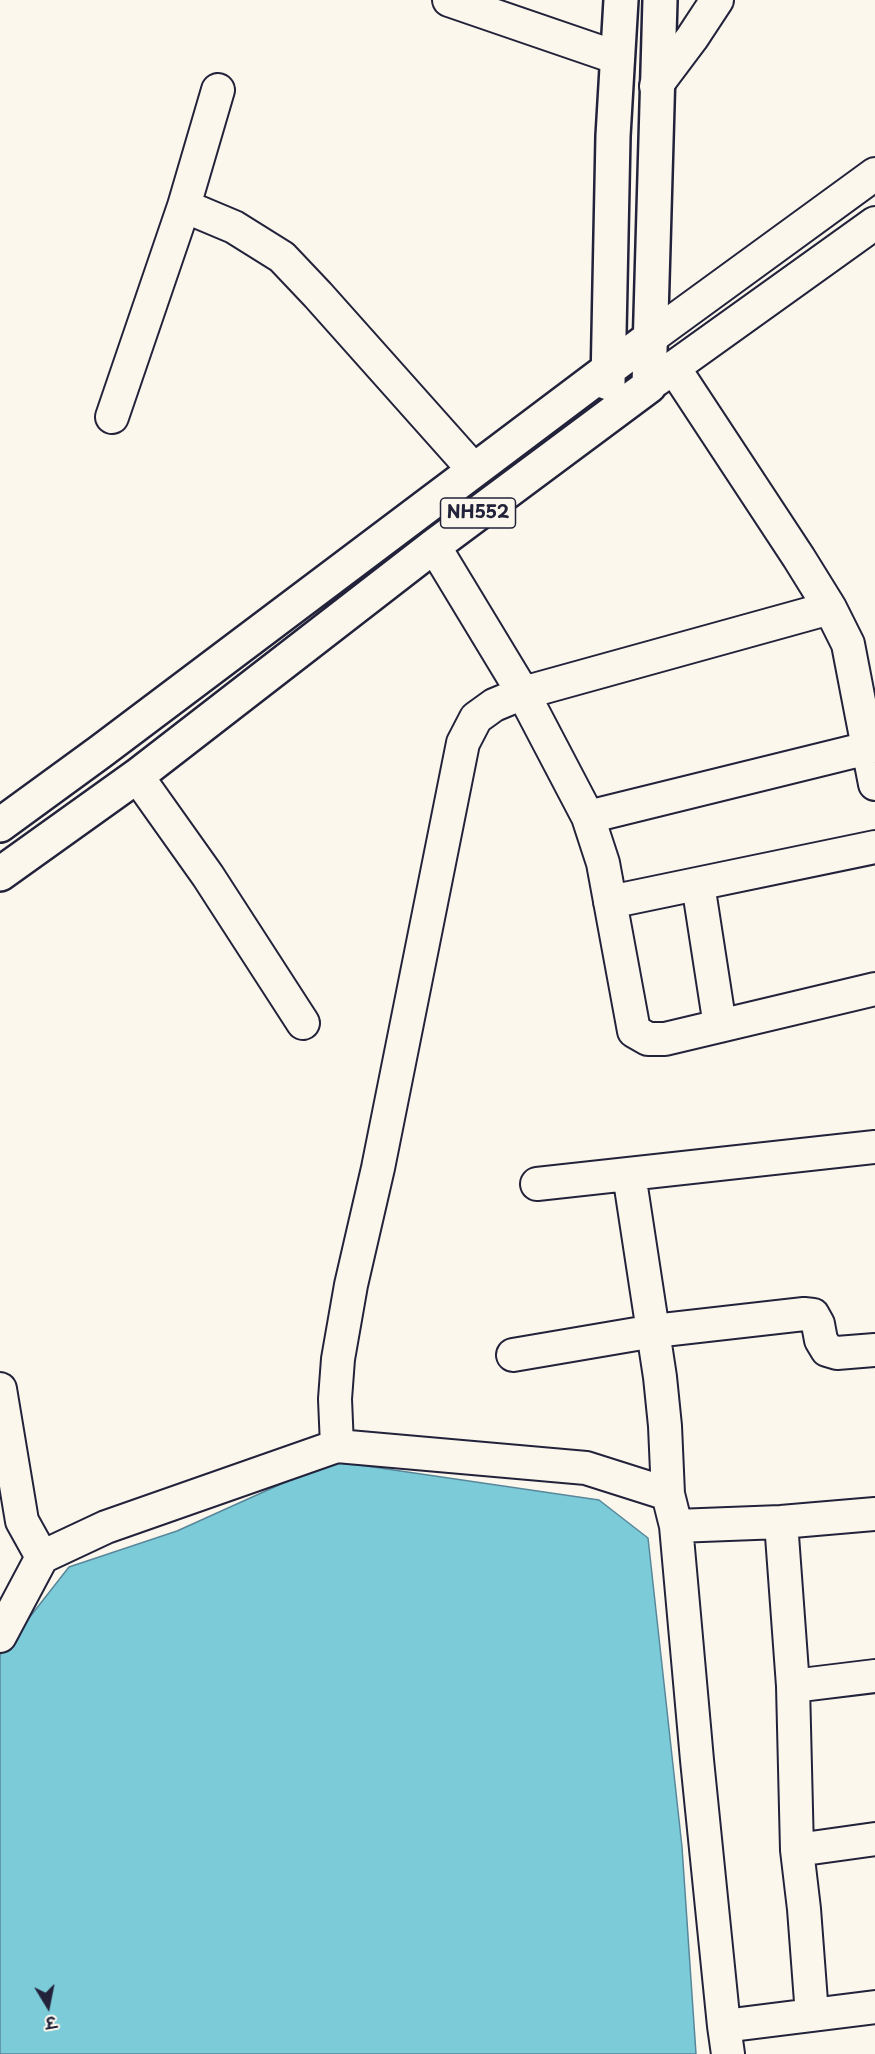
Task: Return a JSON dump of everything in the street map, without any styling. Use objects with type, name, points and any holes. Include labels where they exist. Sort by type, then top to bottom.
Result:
[{"type":"highway","points":[[608,415],[613,136],[621,0]]},
{"type":"highway","points":[[660,0],[650,338],[662,377]]},
{"type":"highway","name":"NH552","points":[[0,825],[650,338]]},
{"type":"highway","name":"NH552","points":[[0,874],[137,776],[435,546],[662,377]]},
{"type":"street","points":[[449,0],[618,58]]},
{"type":"street","points":[[656,86],[717,0]]},
{"type":"street","points":[[112,417],[184,206],[219,90]]},
{"type":"street","points":[[650,338],[875,174]]},
{"type":"street","points":[[184,206],[234,227],[282,257],[318,294],[474,470]]},
{"type":"street","points":[[875,223],[662,377],[830,608],[848,644],[868,707],[868,748],[875,784]]},
{"type":"street","points":[[435,546],[523,693],[588,818],[603,863],[634,1031],[648,1039],[665,1039],[875,988]]},
{"type":"street","points":[[337,1446],[335,1399],[342,1338],[463,743],[476,718],[494,705],[523,693],[830,608]]},
{"type":"street","points":[[588,818],[868,748]]},
{"type":"street","points":[[137,776],[208,876],[303,1023]]},
{"type":"street","points":[[610,902],[875,847]]},
{"type":"street","points":[[698,884],[720,1026]]},
{"type":"street","points":[[537,1184],[875,1147]]},
{"type":"street","points":[[629,1174],[654,1331],[665,1426],[668,1494],[676,1526],[726,2040],[812,2015],[875,2007]]},
{"type":"street","points":[[513,1354],[654,1331],[804,1314],[813,1315],[818,1324],[821,1340],[827,1350],[837,1353],[875,1350]]},
{"type":"street","points":[[2,1409],[22,1521],[42,1557]]},
{"type":"street","points":[[0,1636],[42,1557],[106,1527],[337,1446],[586,1468],[668,1494]]},
{"type":"street","points":[[676,1526],[781,1522],[875,1514]]},
{"type":"street","points":[[781,1522],[793,1686],[797,1850],[812,2015]]},
{"type":"street","points":[[793,1686],[875,1676]]},
{"type":"street","points":[[797,1850],[875,1839]]},
{"type":"water","points":[[332,1461],[599,1500],[648,1538],[682,1847],[696,2054],[0,2054],[0,1655],[69,1567],[177,1531]]}]
